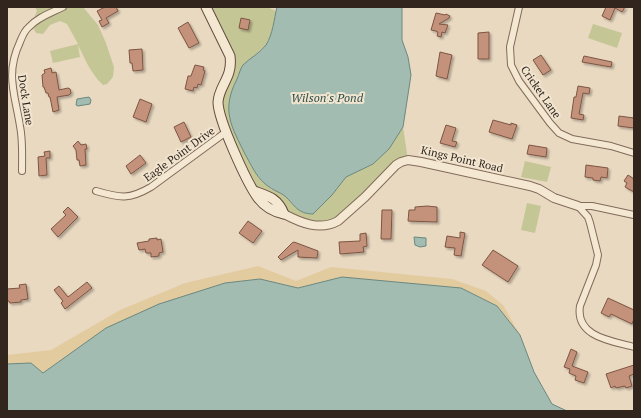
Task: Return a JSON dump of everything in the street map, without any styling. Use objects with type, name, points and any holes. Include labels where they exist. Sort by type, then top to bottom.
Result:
[{"type":"main road","name":"Kings Point Road","points":[[206,7],[230,56],[230,70],[218,103],[220,117],[247,179],[258,198],[268,207],[278,213],[284,214]]},
{"type":"street","name":"Dock Lane","points":[[22,171],[20,126],[11,80],[13,64],[18,47],[28,27],[36,20],[63,7]]},
{"type":"street","name":"Cricket Lane","points":[[519,7],[510,47],[511,65],[519,80],[550,123],[559,133],[572,140],[611,146],[634,153]]},
{"type":"street","name":"Eagle Point Drive","points":[[96,192],[124,197],[140,194],[152,188],[226,132]]},
{"type":"street","name":"Kings Point Road","points":[[284,214],[312,226],[333,224],[364,197],[396,165],[408,160],[448,167],[530,186],[539,189],[554,198],[578,206],[592,206],[634,215]]},
{"type":"street","points":[[578,206],[588,217],[598,255],[596,265],[580,306],[579,313],[581,320],[587,330],[598,337],[634,348]]},
{"type":"green space","points":[[35,7],[83,7],[98,25],[114,67],[113,77],[107,84],[103,85],[95,76],[78,45],[80,57],[53,63],[50,51],[78,44],[67,24],[60,21],[50,25],[43,34],[36,33],[33,25],[37,11]]},
{"type":"green space","points":[[206,7],[267,7],[276,11],[271,35],[266,45],[242,67],[233,88],[245,153],[259,178],[271,189],[284,194],[296,208],[313,214],[332,195],[346,177],[373,164],[389,149],[403,127],[408,160],[401,162],[338,221],[318,227],[258,198],[218,103],[231,61]]},
{"type":"green space","points":[[593,24],[622,33],[617,48],[588,38]]},
{"type":"green space","points":[[525,161],[551,167],[547,182],[521,177]]},
{"type":"green space","points":[[527,203],[541,206],[535,233],[521,230]]},
{"type":"sand","points":[[258,266],[296,281],[331,267],[452,279],[486,291],[503,305],[520,335],[497,306],[342,277],[297,288],[260,279],[225,283],[106,328],[43,373],[31,363],[7,364],[7,355],[51,350],[120,310],[185,283]]},
{"type":"water","name":"Wilson's Pond","points":[[277,7],[402,7],[402,40],[408,57],[411,75],[403,127],[389,149],[373,164],[346,177],[332,195],[313,214],[297,209],[287,198],[262,181],[245,154],[232,126],[230,118],[229,109],[232,90],[241,68],[266,45],[272,31]]},
{"type":"water","points":[[89,97],[91,100],[90,104],[76,105],[77,99]]},
{"type":"water","points":[[414,237],[426,238],[426,246],[420,247],[415,245]]},
{"type":"water","points":[[342,277],[461,288],[497,306],[520,335],[534,372],[552,404],[567,411],[7,411],[7,364],[31,363],[43,373],[106,328],[159,304],[225,283],[260,279],[298,288]]},
{"type":"building","points":[[105,7],[116,7],[118,11],[106,18],[109,23],[102,27],[99,21],[102,20],[97,11]]},
{"type":"building","points":[[606,7],[625,7],[622,12],[615,8],[610,20],[602,16]]},
{"type":"building","points":[[436,13],[450,16],[439,24],[448,25],[445,33],[442,32],[441,37],[437,36],[438,32],[431,30]]},
{"type":"building","points":[[241,18],[250,20],[248,30],[239,28]]},
{"type":"building","points":[[188,22],[199,43],[189,48],[178,28]]},
{"type":"building","points":[[489,32],[489,59],[478,59],[478,33]]},
{"type":"building","points":[[142,49],[143,70],[133,71],[132,63],[130,63],[129,50]]},
{"type":"building","points":[[440,52],[452,55],[447,79],[436,76]]},
{"type":"building","points":[[541,55],[551,70],[543,75],[533,60]]},
{"type":"building","points":[[584,56],[612,62],[611,67],[582,62]]},
{"type":"building","points":[[195,65],[204,67],[203,70],[205,71],[201,85],[198,84],[197,88],[194,87],[193,91],[185,89],[188,76],[191,76]]},
{"type":"building","points":[[51,68],[52,73],[56,72],[59,90],[68,88],[70,89],[71,93],[69,95],[57,97],[59,110],[53,112],[50,97],[43,87],[42,75],[45,73],[44,70]]},
{"type":"building","points":[[578,86],[590,88],[589,94],[583,93],[579,114],[584,115],[583,120],[571,118],[574,97],[576,97]]},
{"type":"building","points":[[140,99],[152,104],[146,122],[133,117]]},
{"type":"building","points":[[619,116],[634,118],[634,128],[618,126]]},
{"type":"building","points":[[493,120],[511,125],[511,123],[517,125],[512,139],[489,132]]},
{"type":"building","points":[[184,122],[191,137],[181,142],[174,127]]},
{"type":"building","points":[[446,125],[456,128],[452,141],[457,142],[455,147],[440,143]]},
{"type":"building","points":[[78,141],[81,145],[86,144],[86,165],[80,166],[79,160],[77,160],[76,150],[73,146]]},
{"type":"building","points":[[529,145],[547,148],[546,157],[527,154]]},
{"type":"building","points":[[50,151],[50,158],[46,158],[47,175],[39,176],[38,157],[45,156],[44,152]]},
{"type":"building","points":[[140,155],[146,163],[131,174],[126,166]]},
{"type":"building","points":[[586,165],[608,168],[607,178],[601,177],[600,181],[585,177]]},
{"type":"building","points":[[628,175],[634,179],[634,192],[625,187],[627,183],[624,181]]},
{"type":"building","points":[[68,207],[78,217],[58,237],[51,229],[66,215],[63,212]]},
{"type":"building","points":[[415,207],[437,207],[437,222],[408,221],[409,210],[415,210]]},
{"type":"building","points":[[382,210],[392,210],[391,239],[381,239]]},
{"type":"building","points":[[248,221],[262,231],[253,243],[239,233]]},
{"type":"building","points":[[460,232],[465,233],[461,256],[454,255],[455,248],[445,247],[447,236],[460,238]]},
{"type":"building","points":[[366,233],[367,246],[363,247],[364,252],[340,254],[339,242],[360,241],[360,234]]},
{"type":"building","points":[[157,238],[157,240],[161,239],[163,252],[159,253],[159,256],[151,257],[151,253],[146,253],[145,249],[139,250],[137,243]]},
{"type":"building","points":[[294,242],[318,251],[317,258],[298,257],[298,250],[281,260],[278,257]]},
{"type":"building","points":[[493,250],[518,266],[508,282],[482,265]]},
{"type":"building","points":[[87,282],[92,288],[65,309],[61,303],[63,301],[54,290],[59,286],[68,297]]},
{"type":"building","points":[[26,284],[28,299],[21,300],[21,302],[10,303],[7,301],[7,289],[20,288],[19,285]]},
{"type":"building","points":[[608,298],[634,310],[634,319],[632,324],[611,314],[609,317],[601,313]]},
{"type":"building","points":[[571,349],[577,352],[572,366],[588,372],[584,383],[575,380],[576,376],[569,373],[570,369],[564,367]]},
{"type":"building","points":[[634,365],[634,374],[629,376],[632,386],[626,388],[625,386],[616,388],[615,386],[611,388],[606,374]]}]
